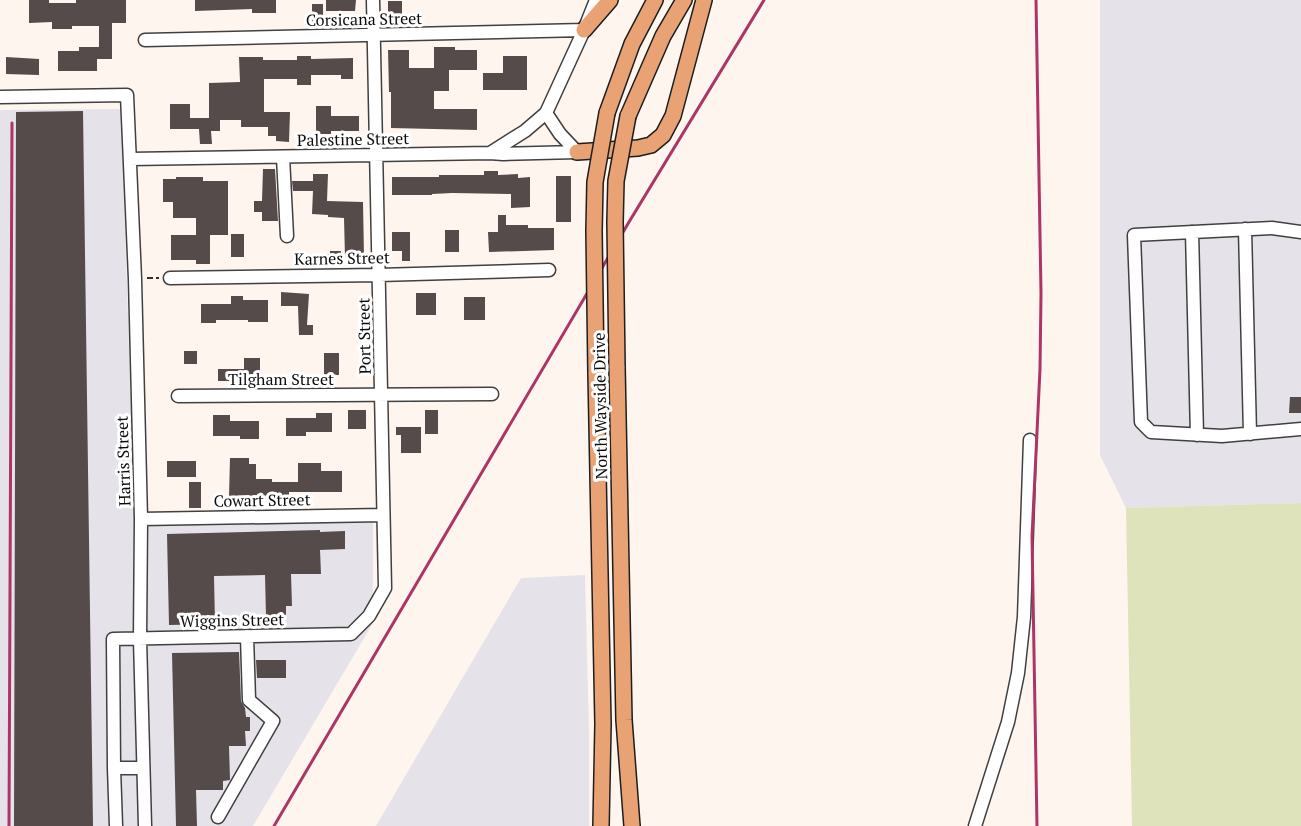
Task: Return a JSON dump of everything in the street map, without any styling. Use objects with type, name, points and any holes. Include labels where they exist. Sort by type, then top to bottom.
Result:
[{"type":"main road","points":[[584,30],[610,0]]},
{"type":"main road","name":"North Wayside Drive","points":[[601,826],[603,724],[595,182],[607,113],[632,44],[655,0]]},
{"type":"main road","name":"North Wayside Drive","points":[[632,826],[624,720],[616,181],[628,116],[663,36],[684,0]]},
{"type":"main road","points":[[577,152],[638,148],[651,145],[663,135],[673,116],[704,0]]},
{"type":"street","name":"Port Street","points":[[325,635],[351,634],[369,616],[385,588],[374,0]]},
{"type":"street","points":[[490,153],[525,131],[546,113],[596,0]]},
{"type":"street","name":"Corsicana Street","points":[[145,40],[584,30]]},
{"type":"street","name":"Harris Street","points":[[0,97],[127,95],[135,279],[141,519],[140,639],[145,826]]},
{"type":"street","points":[[546,113],[560,134],[577,152]]},
{"type":"street","name":"Palestine Street","points":[[130,159],[577,152]]},
{"type":"street","points":[[283,157],[287,236]]},
{"type":"street","points":[[1301,232],[1272,228],[1134,235],[1141,422],[1151,432],[1197,435],[1222,436],[1301,429]]},
{"type":"street","points":[[1245,229],[1250,434]]},
{"type":"street","points":[[1192,232],[1197,435]]},
{"type":"street","name":"Karnes Street","points":[[170,278],[549,270]]},
{"type":"street","name":"Tilgham Street","points":[[178,396],[492,394]]},
{"type":"street","points":[[975,826],[1008,722],[1018,673],[1024,617],[1030,440]]},
{"type":"street","name":"Cowart Street","points":[[141,519],[383,515]]},
{"type":"street","name":"Wiggins Street","points":[[114,768],[113,639],[325,635]]},
{"type":"street","points":[[218,817],[273,722],[249,700],[247,636]]},
{"type":"street","points":[[116,826],[114,768],[143,768]]},
{"type":"path","points":[[135,279],[170,278]]},
{"type":"shaded area","points":[[1100,0],[1301,0],[1301,503],[1126,508],[1100,455]]},
{"type":"shaded area","points":[[121,109],[135,525],[373,522],[373,623],[253,826],[0,826],[0,110]]},
{"type":"shaded area","points":[[585,575],[589,826],[376,826],[521,578]]},
{"type":"green space","points":[[1301,503],[1301,826],[1132,826],[1126,508]]},
{"type":"building","points":[[29,0],[76,3],[76,0],[126,0],[126,23],[112,23],[112,59],[97,59],[97,71],[58,71],[58,51],[79,51],[79,47],[99,47],[99,26],[52,29],[52,22],[29,23]]},
{"type":"building","points":[[195,0],[276,0],[276,13],[252,13],[252,9],[195,11]]},
{"type":"building","points":[[326,0],[356,0],[355,11],[326,11]]},
{"type":"building","points":[[388,1],[402,1],[402,14],[388,14]]},
{"type":"building","points":[[312,4],[323,4],[323,22],[312,22]]},
{"type":"building","points":[[434,47],[477,50],[477,70],[449,70],[449,91],[434,91],[434,109],[477,109],[477,130],[391,128],[388,50],[409,50],[409,68],[434,68]]},
{"type":"building","points":[[297,56],[311,56],[311,59],[353,58],[353,79],[341,79],[341,75],[311,75],[311,85],[297,85],[297,79],[264,79],[264,112],[290,112],[289,142],[276,141],[276,136],[268,136],[268,127],[241,127],[241,120],[220,120],[220,131],[211,131],[212,144],[200,144],[199,129],[170,129],[170,104],[190,104],[190,118],[209,118],[209,83],[240,82],[239,57],[297,60]]},
{"type":"building","points":[[503,56],[527,56],[527,90],[483,90],[483,73],[503,73]]},
{"type":"building","points":[[6,57],[39,59],[39,75],[6,74]]},
{"type":"building","points":[[316,106],[331,106],[331,116],[359,116],[359,131],[331,131],[331,134],[316,134]]},
{"type":"building","points":[[83,111],[93,826],[14,826],[16,112]]},
{"type":"building","points":[[263,169],[275,169],[278,221],[262,221],[262,212],[254,212],[254,201],[262,201]]},
{"type":"building","points":[[484,171],[498,171],[498,175],[518,174],[518,178],[530,177],[530,207],[511,208],[511,194],[392,195],[392,177],[484,175]]},
{"type":"building","points":[[313,174],[328,174],[327,201],[363,202],[364,257],[345,257],[344,218],[312,214],[313,191],[293,191],[292,181],[313,181]]},
{"type":"building","points":[[556,176],[571,176],[571,222],[556,222]]},
{"type":"building","points":[[176,177],[203,177],[203,181],[228,181],[228,235],[210,235],[210,264],[196,264],[196,260],[171,260],[171,235],[196,235],[196,218],[173,218],[173,202],[163,202],[163,179],[176,179]]},
{"type":"building","points":[[498,215],[506,215],[506,225],[554,228],[554,250],[489,252],[488,232],[498,232]]},
{"type":"building","points":[[445,230],[459,230],[459,252],[445,252]]},
{"type":"building","points":[[392,232],[410,232],[410,261],[402,261],[402,251],[392,251]]},
{"type":"building","points":[[231,234],[244,234],[244,257],[231,257]]},
{"type":"building","points":[[330,251],[341,251],[341,263],[304,265],[304,254],[330,254]]},
{"type":"building","points":[[281,292],[309,294],[307,325],[313,325],[313,335],[299,335],[298,306],[281,306]]},
{"type":"building","points":[[416,293],[436,293],[436,315],[416,315]]},
{"type":"building","points":[[231,296],[243,296],[243,300],[268,300],[268,322],[216,320],[216,323],[201,323],[201,304],[231,304]]},
{"type":"building","points":[[464,297],[485,297],[485,320],[464,320]]},
{"type":"building","points":[[184,351],[197,351],[197,364],[184,364]]},
{"type":"building","points":[[324,353],[339,353],[339,375],[324,375]]},
{"type":"building","points":[[244,358],[260,358],[260,377],[231,377],[231,381],[218,381],[218,369],[244,369]]},
{"type":"building","points":[[1290,397],[1301,397],[1301,413],[1289,413]]},
{"type":"building","points":[[348,410],[366,410],[366,429],[348,429]]},
{"type":"building","points":[[425,410],[438,410],[438,434],[425,434]]},
{"type":"building","points":[[316,413],[332,413],[332,432],[306,432],[306,436],[286,436],[286,418],[316,418]]},
{"type":"building","points":[[213,415],[230,415],[230,421],[259,421],[259,439],[213,436]]},
{"type":"building","points":[[396,427],[421,427],[421,453],[401,453],[401,435],[396,435]]},
{"type":"building","points":[[230,458],[249,458],[249,464],[256,464],[256,479],[272,479],[272,482],[298,482],[298,463],[321,463],[321,471],[342,471],[342,492],[289,492],[289,500],[229,497]]},
{"type":"building","points":[[167,461],[196,461],[196,477],[167,477]]},
{"type":"building","points":[[189,482],[201,482],[201,508],[189,508]]},
{"type":"building","points":[[320,530],[320,532],[345,531],[345,549],[320,550],[321,574],[291,574],[292,606],[286,606],[286,615],[266,616],[265,575],[214,576],[215,624],[169,625],[167,534]]},
{"type":"building","points":[[239,652],[241,701],[246,717],[250,717],[250,731],[245,731],[246,746],[229,746],[230,780],[223,781],[223,790],[196,790],[197,826],[176,826],[172,653]]},
{"type":"building","points":[[256,660],[286,660],[286,678],[257,678]]},
{"type":"railway","points":[[274,826],[629,222],[764,0]]},
{"type":"railway","points":[[1036,0],[1041,293],[1040,369],[1032,537],[1037,826]]},
{"type":"railway","points":[[9,826],[12,123]]}]
